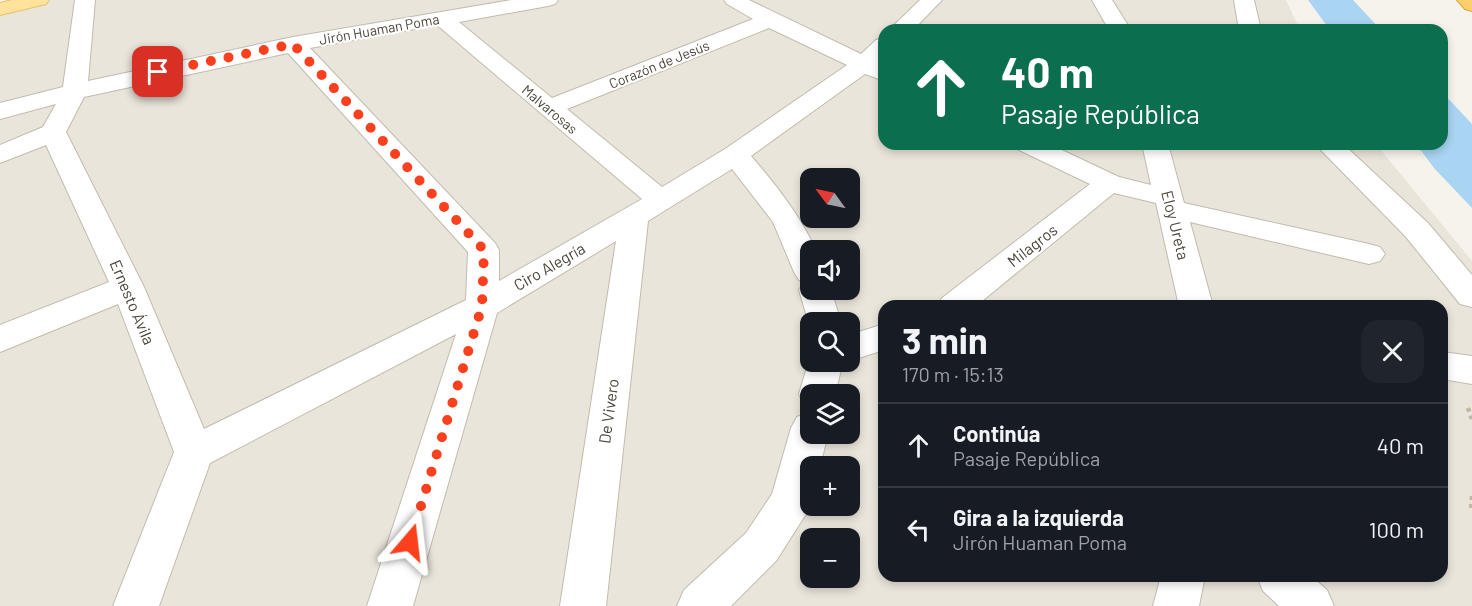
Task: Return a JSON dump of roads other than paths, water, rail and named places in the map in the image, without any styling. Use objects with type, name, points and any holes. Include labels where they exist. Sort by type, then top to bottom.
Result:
[{"type":"highway","points":[[1467,0],[1472,5]]},
{"type":"main road","points":[[0,9],[39,0]]},
{"type":"street","points":[[0,155],[53,132],[75,90],[85,0]]},
{"type":"street","name":"Jirón Huaman Poma","points":[[0,111],[75,90],[293,44],[441,18],[494,4],[548,0]]},
{"type":"street","points":[[734,0],[770,20],[877,62]]},
{"type":"street","points":[[906,24],[932,0]]},
{"type":"street","points":[[1102,0],[1116,24]]},
{"type":"street","points":[[1244,0],[1249,24]]},
{"type":"street","name":"Malvarosas","points":[[441,18],[548,108],[647,209]]},
{"type":"street","name":"Corazón de Jesús","points":[[548,108],[770,20]]},
{"type":"street","points":[[293,44],[484,250],[482,306],[390,606]]},
{"type":"street","name":"Ciro Alegría","points":[[194,452],[482,306],[735,155],[877,62]]},
{"type":"street","name":"Ernesto Ávila","points":[[53,132],[128,287],[194,452]]},
{"type":"street","points":[[1040,150],[1109,183],[1171,203],[1369,254]]},
{"type":"street","name":"Eloy Ureta","points":[[1157,150],[1195,300]]},
{"type":"street","points":[[1334,150],[1417,230],[1472,296]]},
{"type":"street","points":[[735,155],[770,196],[788,222],[800,249]]},
{"type":"street","name":"Milagros","points":[[962,300],[1109,183]]},
{"type":"street","name":"De Vivero","points":[[583,606],[647,209]]},
{"type":"street","points":[[0,339],[128,287]]},
{"type":"street","points":[[860,345],[878,339]]},
{"type":"street","points":[[1448,367],[1472,370]]},
{"type":"street","points":[[700,606],[761,547],[791,501],[806,444]]},
{"type":"street","points":[[136,606],[194,452]]},
{"type":"street","points":[[1176,606],[1182,582]]},
{"type":"street","points":[[1285,582],[1311,606]]},
{"type":"water","points":[[1308,0],[1353,0],[1375,24],[1326,24]]},
{"type":"water","points":[[1448,98],[1472,124],[1472,208],[1434,168],[1420,150],[1448,150]]}]
